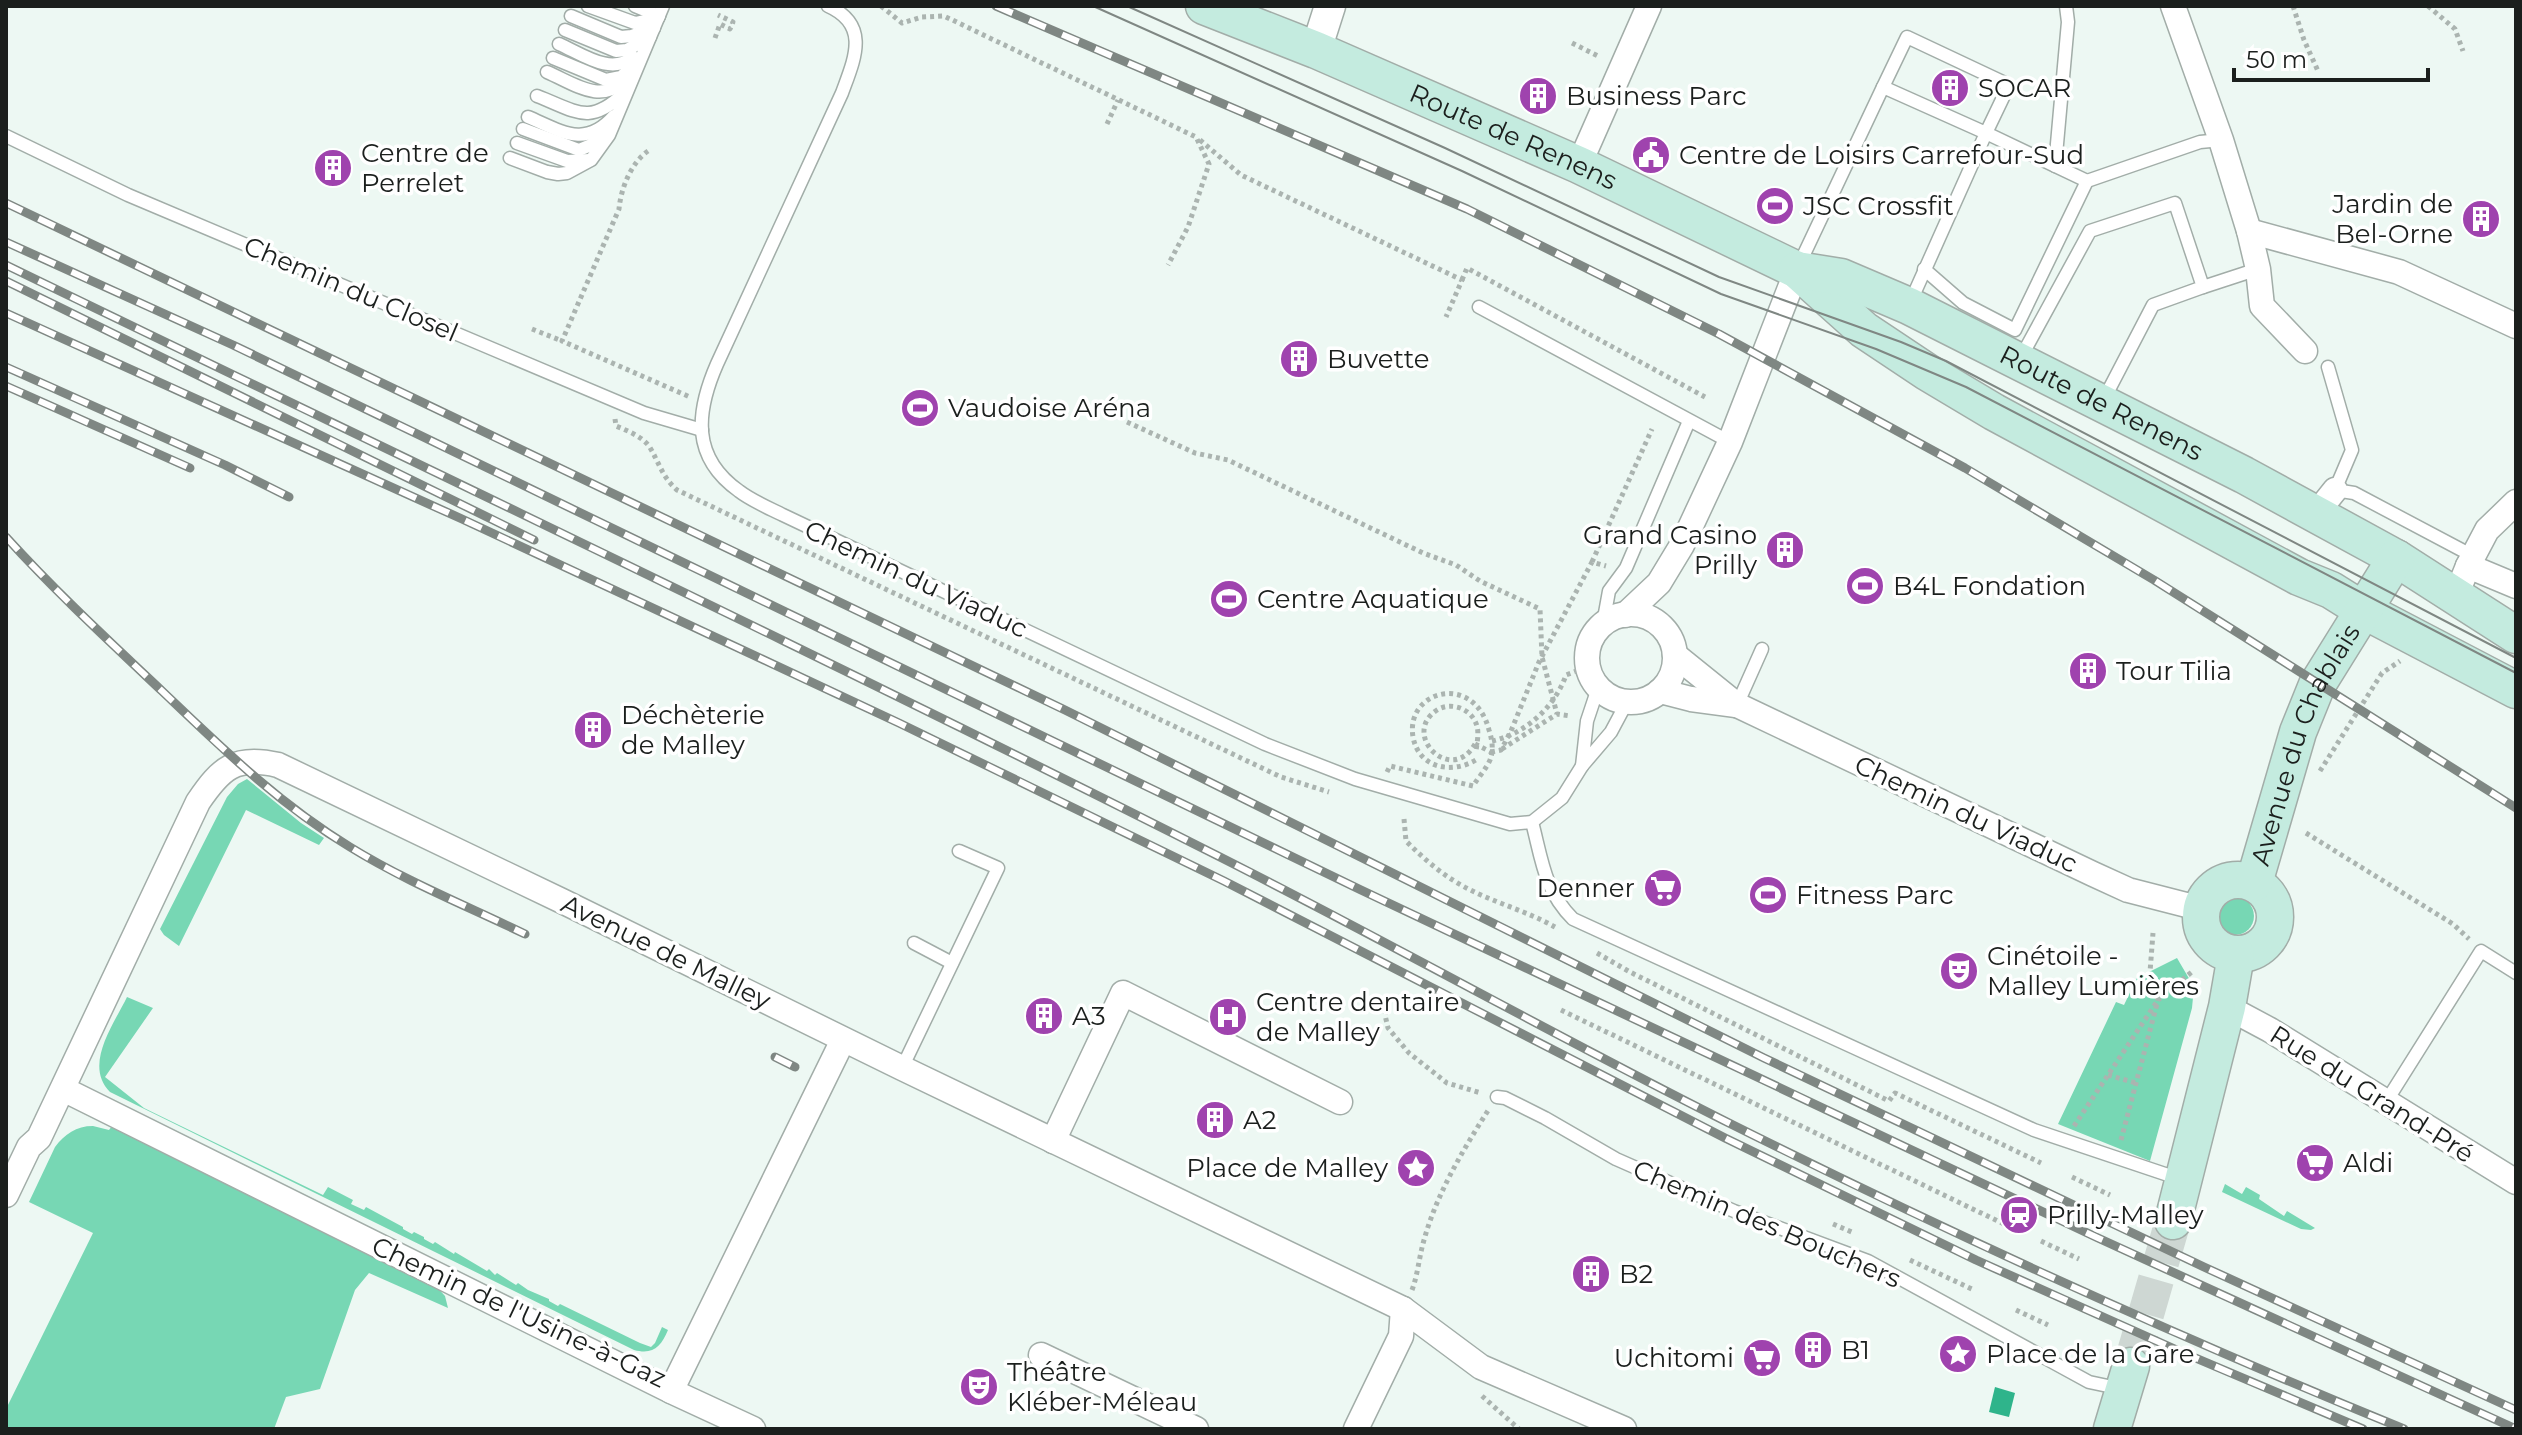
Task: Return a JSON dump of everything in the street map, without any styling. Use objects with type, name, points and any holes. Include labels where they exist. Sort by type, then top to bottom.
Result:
[{"type":"main road","name":"Route de Renens","points":[[1204,6],[1316,50],[1579,165],[1797,270],[1864,330],[1994,412],[2516,690]]},
{"type":"main road","name":"Route de Renens","points":[[1797,270],[1841,277],[1909,306],[2244,475],[2325,502],[2396,558],[2465,573],[2516,635]]},
{"type":"main road","name":"Avenue du Chablais","points":[[2254,883],[2298,732],[2317,685],[2396,558]]},
{"type":"main road","points":[[2240,880],[2254,883],[2271,900],[2276,914],[2274,928],[2259,949],[2236,955],[2225,953],[2207,939],[2202,928],[2202,909],[2211,892],[2222,883],[2240,880]]},
{"type":"main road","points":[[2173,1221],[2227,1007],[2236,955]]},
{"type":"main road","points":[[2112,1429],[2128,1378]]},
{"type":"street","points":[[1316,50],[1330,6]]},
{"type":"street","points":[[1579,165],[1649,6]]},
{"type":"street","points":[[2173,6],[2221,140],[2249,231],[2262,306],[2305,351]]},
{"type":"street","points":[[2249,231],[2399,272],[2516,326]]},
{"type":"street","points":[[1614,619],[1640,615],[1664,630],[1672,642],[1674,668],[1669,681],[1650,698],[1639,702],[1616,700],[1593,678],[1587,655],[1589,643],[1614,619],[1659,583],[1682,545],[1730,442],[1797,270]]},
{"type":"street","points":[[2516,502],[2487,530],[2465,573],[2516,586]]},
{"type":"street","points":[[1659,583],[1664,630]]},
{"type":"street","name":"Chemin du Viaduc","points":[[1675,655],[1737,705],[2128,890],[2202,909]]},
{"type":"street","name":"Chemin du Viaduc","points":[[1660,691],[1737,705]]},
{"type":"street","name":"Avenue de Malley","points":[[63,1089],[198,802],[218,776],[237,763],[249,761],[278,765],[1272,1246],[1406,1302],[1481,1367],[1624,1429]]},
{"type":"street","points":[[1053,1141],[1123,993],[1340,1102]]},
{"type":"street","name":"Rue du Grand-Pré","points":[[2227,1007],[2270,1030],[2516,1182]]},
{"type":"street","name":"Chemin de l'Usine-à-Gaz","points":[[63,1089],[671,1391],[843,1040]]},
{"type":"street","points":[[6,1195],[29,1147],[39,1138],[63,1089]]},
{"type":"street","points":[[1356,1429],[1401,1336],[1406,1302]]},
{"type":"street","points":[[1041,1355],[1196,1429]]},
{"type":"street","points":[[671,1391],[753,1429]]},
{"type":"lane","points":[[588,6],[635,23],[655,25]]},
{"type":"lane","points":[[635,6],[655,25]]},
{"type":"lane","name":"Chemin du Viaduc","points":[[828,6],[845,15],[854,29],[855,58],[702,403],[706,451],[718,473],[739,492],[783,515],[1265,744],[1380,786],[1510,824],[1532,822]]},
{"type":"lane","points":[[2055,166],[2068,22],[2066,6]]},
{"type":"lane","points":[[571,16],[621,37],[632,36],[655,25]]},
{"type":"lane","points":[[565,30],[620,52],[655,25]]},
{"type":"lane","points":[[559,44],[610,66],[624,64],[655,25]]},
{"type":"lane","points":[[510,158],[558,174],[591,160],[613,125],[655,25]]},
{"type":"lane","points":[[1797,270],[1907,37],[2009,85],[1909,306]]},
{"type":"lane","points":[[553,58],[606,80],[621,77],[641,59]]},
{"type":"lane","points":[[547,72],[600,93],[618,88],[634,75]]},
{"type":"lane","points":[[1883,87],[2087,181],[2200,142],[2221,140]]},
{"type":"lane","points":[[537,96],[581,113],[595,114],[606,109],[628,89]]},
{"type":"lane","points":[[613,125],[591,145],[579,150],[525,123],[573,135],[586,135],[605,126],[620,109]]},
{"type":"lane","name":"Chemin du Closel","points":[[6,136],[128,195],[644,413],[702,430]]},
{"type":"lane","points":[[517,143],[567,161],[591,160]]},
{"type":"lane","points":[[1924,269],[1963,303],[2015,330],[2087,181]]},
{"type":"lane","points":[[2018,362],[2090,231],[2175,203],[2203,287]]},
{"type":"lane","points":[[2102,404],[2153,305],[2258,269]]},
{"type":"lane","points":[[1479,307],[1730,442]]},
{"type":"lane","points":[[2325,502],[2352,450],[2328,367]]},
{"type":"lane","points":[[1614,619],[1609,591],[1626,568],[1689,421]]},
{"type":"lane","points":[[2325,502],[2354,493],[2465,573]]},
{"type":"lane","points":[[1737,705],[1762,649]]},
{"type":"lane","points":[[1582,766],[1593,678]]},
{"type":"lane","points":[[1627,702],[1611,732],[1582,766],[1562,798],[1532,822],[1547,883],[1557,903],[1573,919],[2034,1130],[2184,1180]]},
{"type":"lane","points":[[902,1068],[998,868],[959,851]]},
{"type":"lane","points":[[914,943],[952,963]]},
{"type":"lane","points":[[2386,1102],[2481,951],[2516,973]]},
{"type":"lane","name":"Chemin des Bouchers","points":[[1491,1096],[1505,1098],[1629,1165],[1734,1211],[1868,1261],[2089,1382],[2128,1378]]},
{"type":"path","points":[[881,6],[902,23],[922,17],[944,16],[1196,137],[1241,175],[1462,280]]},
{"type":"path","points":[[2293,6],[2298,26],[2318,71]]},
{"type":"path","points":[[2428,6],[2455,29],[2463,51]]},
{"type":"path","points":[[715,38],[720,24],[730,29],[733,22],[718,15]]},
{"type":"path","points":[[1107,124],[1118,100]]},
{"type":"path","points":[[1168,265],[1188,227],[1209,164],[1196,137]]},
{"type":"path","points":[[562,341],[619,209],[621,194],[638,158],[648,151]]},
{"type":"path","points":[[1446,317],[1467,268],[1705,397]]},
{"type":"path","points":[[532,329],[702,403]]},
{"type":"path","points":[[1127,422],[1195,453],[1228,460],[1423,553],[1456,565],[1480,581],[1540,609],[1542,657],[1557,714]]},
{"type":"path","points":[[1501,750],[1542,657],[1592,562],[1652,429]]},
{"type":"path","points":[[1592,562],[1608,567]]},
{"type":"path","points":[[2323,768],[2382,673],[2404,658]]},
{"type":"path","points":[[1492,741],[1507,738],[1527,727],[1553,699],[1566,675],[1593,678]]},
{"type":"path","points":[[1380,786],[1390,766],[1473,786],[1491,758],[1492,741],[1485,715],[1469,697],[1444,693],[1422,705],[1415,716],[1412,728],[1419,752],[1439,767],[1465,766],[1476,760]]},
{"type":"path","points":[[1450,706],[1467,711],[1477,725],[1474,751],[1448,760],[1432,752],[1427,745],[1425,727],[1434,712],[1450,706]]},
{"type":"path","points":[[1474,751],[1475,744],[1491,752],[1501,750],[1557,714],[1575,716]]},
{"type":"path","points":[[1404,819],[1406,841],[1428,863],[1462,886],[1537,917],[1563,933]]},
{"type":"path","points":[[2306,833],[2453,924],[2481,951]]},
{"type":"path","points":[[2117,1158],[2158,1000],[2150,972],[2153,933]]},
{"type":"path","points":[[1590,949],[1889,1101],[1895,1093],[2041,1163]]},
{"type":"path","points":[[2064,1141],[2158,1000],[2193,971]]},
{"type":"path","points":[[1391,995],[1385,1015],[1388,1028],[1409,1053],[1447,1083],[1491,1096],[1438,1201],[1424,1240],[1416,1279],[1406,1302]]},
{"type":"path","points":[[1561,1010],[2008,1226]]},
{"type":"path","points":[[2108,1075],[2136,1083]]},
{"type":"path","points":[[2072,1177],[2110,1195]]},
{"type":"path","points":[[2041,1241],[2079,1259]]},
{"type":"path","points":[[2016,1310],[2048,1325]]},
{"type":"shaded area","points":[[247,779],[324,838],[319,845],[246,810],[179,946],[160,929],[227,797]]},
{"type":"shaded area","points":[[2235,897],[2249,902],[2254,916],[2249,930],[2235,935],[2221,930],[2216,916],[2221,902]]},
{"type":"shaded area","points":[[2177,958],[2194,987],[2192,1008],[2150,1161],[2058,1124],[2116,1002],[2124,1005],[2137,978]]},
{"type":"shaded area","points":[[127,997],[153,1008],[105,1077],[144,1108],[323,1195],[328,1187],[353,1200],[351,1204],[364,1210],[366,1207],[412,1234],[414,1232],[433,1244],[435,1242],[495,1275],[497,1273],[558,1306],[560,1304],[640,1343],[651,1347],[662,1327],[668,1330],[662,1341],[651,1350],[634,1350],[110,1092],[102,1081],[100,1057]]},
{"type":"shaded area","points":[[93,1126],[109,1130],[112,1126],[435,1285],[445,1296],[448,1308],[369,1273],[355,1290],[320,1389],[286,1397],[274,1429],[6,1429],[6,1409],[93,1233],[29,1202],[59,1142],[76,1129]]},
{"type":"shaded area","points":[[2225,1184],[2242,1194],[2246,1187],[2284,1216],[2287,1211],[2315,1228],[2301,1229],[2222,1192]]},
{"type":"shaded area","points":[[1995,1387],[2015,1393],[2009,1417],[1989,1412]]},
{"type":"tunnel","points":[[2131,1366],[2173,1221]]},
{"type":"tram line","points":[[1093,6],[1462,171],[1721,294],[1876,349],[1966,387],[2516,673]]},
{"type":"tram line","points":[[1127,6],[1445,148],[1719,277],[1946,361],[2516,658]]},
{"type":"railway","points":[[996,6],[1467,209],[1719,334],[1965,468],[2154,580],[2516,808]]},
{"type":"railway","points":[[6,203],[1065,710],[1764,1058],[2204,1267],[2516,1410]]},
{"type":"railway","points":[[6,242],[233,345],[1361,890],[2098,1238],[2516,1429]]},
{"type":"railway","points":[[6,265],[1071,782],[1816,1166],[2066,1283],[2404,1429]]},
{"type":"railway","points":[[6,281],[534,540]]},
{"type":"railway","points":[[6,313],[462,519],[899,723],[1224,881],[1725,1138],[1976,1260],[2363,1429]]},
{"type":"railway","points":[[6,367],[289,497]]},
{"type":"railway","points":[[6,386],[190,468]]},
{"type":"railway","points":[[6,537],[82,616],[252,774],[299,812],[392,871],[525,934]]},
{"type":"railway","points":[[775,1057],[795,1067]]},
{"type":"place","name":"SOCAR","points":[[1950,88]]},
{"type":"place","name":"Business Parc","points":[[1538,96]]},
{"type":"place","name":"Centre de Loisirs Carrefour-Sud","points":[[1651,155]]},
{"type":"place","name":"Centre de Perrelet","points":[[333,168]]},
{"type":"place","name":"JSC Crossfit","points":[[1775,206]]},
{"type":"place","name":"Jardin de Bel-Orne","points":[[2481,219]]},
{"type":"place","name":"Buvette","points":[[1299,359]]},
{"type":"place","name":"Vaudoise Aréna","points":[[920,408]]},
{"type":"place","name":"Grand Casino Prilly","points":[[1785,550]]},
{"type":"place","name":"B4L Fondation","points":[[1865,586]]},
{"type":"place","name":"Centre Aquatique","points":[[1229,599]]},
{"type":"place","name":"Tour Tilia","points":[[2088,671]]},
{"type":"place","name":"Déchèterie de Malley","points":[[593,730]]},
{"type":"place","name":"Denner","points":[[1663,888]]},
{"type":"place","name":"Fitness Parc","points":[[1768,895]]},
{"type":"place","name":"Cinétoile - Malley Lumières","points":[[1959,971]]},
{"type":"place","name":"A3","points":[[1044,1016]]},
{"type":"place","name":"Centre dentaire de Malley","points":[[1228,1017]]},
{"type":"place","name":"A2","points":[[1215,1120]]},
{"type":"place","name":"Aldi","points":[[2315,1163]]},
{"type":"place","name":"Place de Malley","points":[[1416,1168]]},
{"type":"place","name":"Prilly-Malley","points":[[2019,1215]]},
{"type":"place","name":"B2","points":[[1591,1274]]},
{"type":"place","name":"B1","points":[[1813,1350]]},
{"type":"place","name":"Place de la Gare","points":[[1958,1354]]},
{"type":"place","name":"Uchitomi","points":[[1762,1358]]},
{"type":"place","name":"Théâtre Kléber-Méleau","points":[[979,1387]]}]
